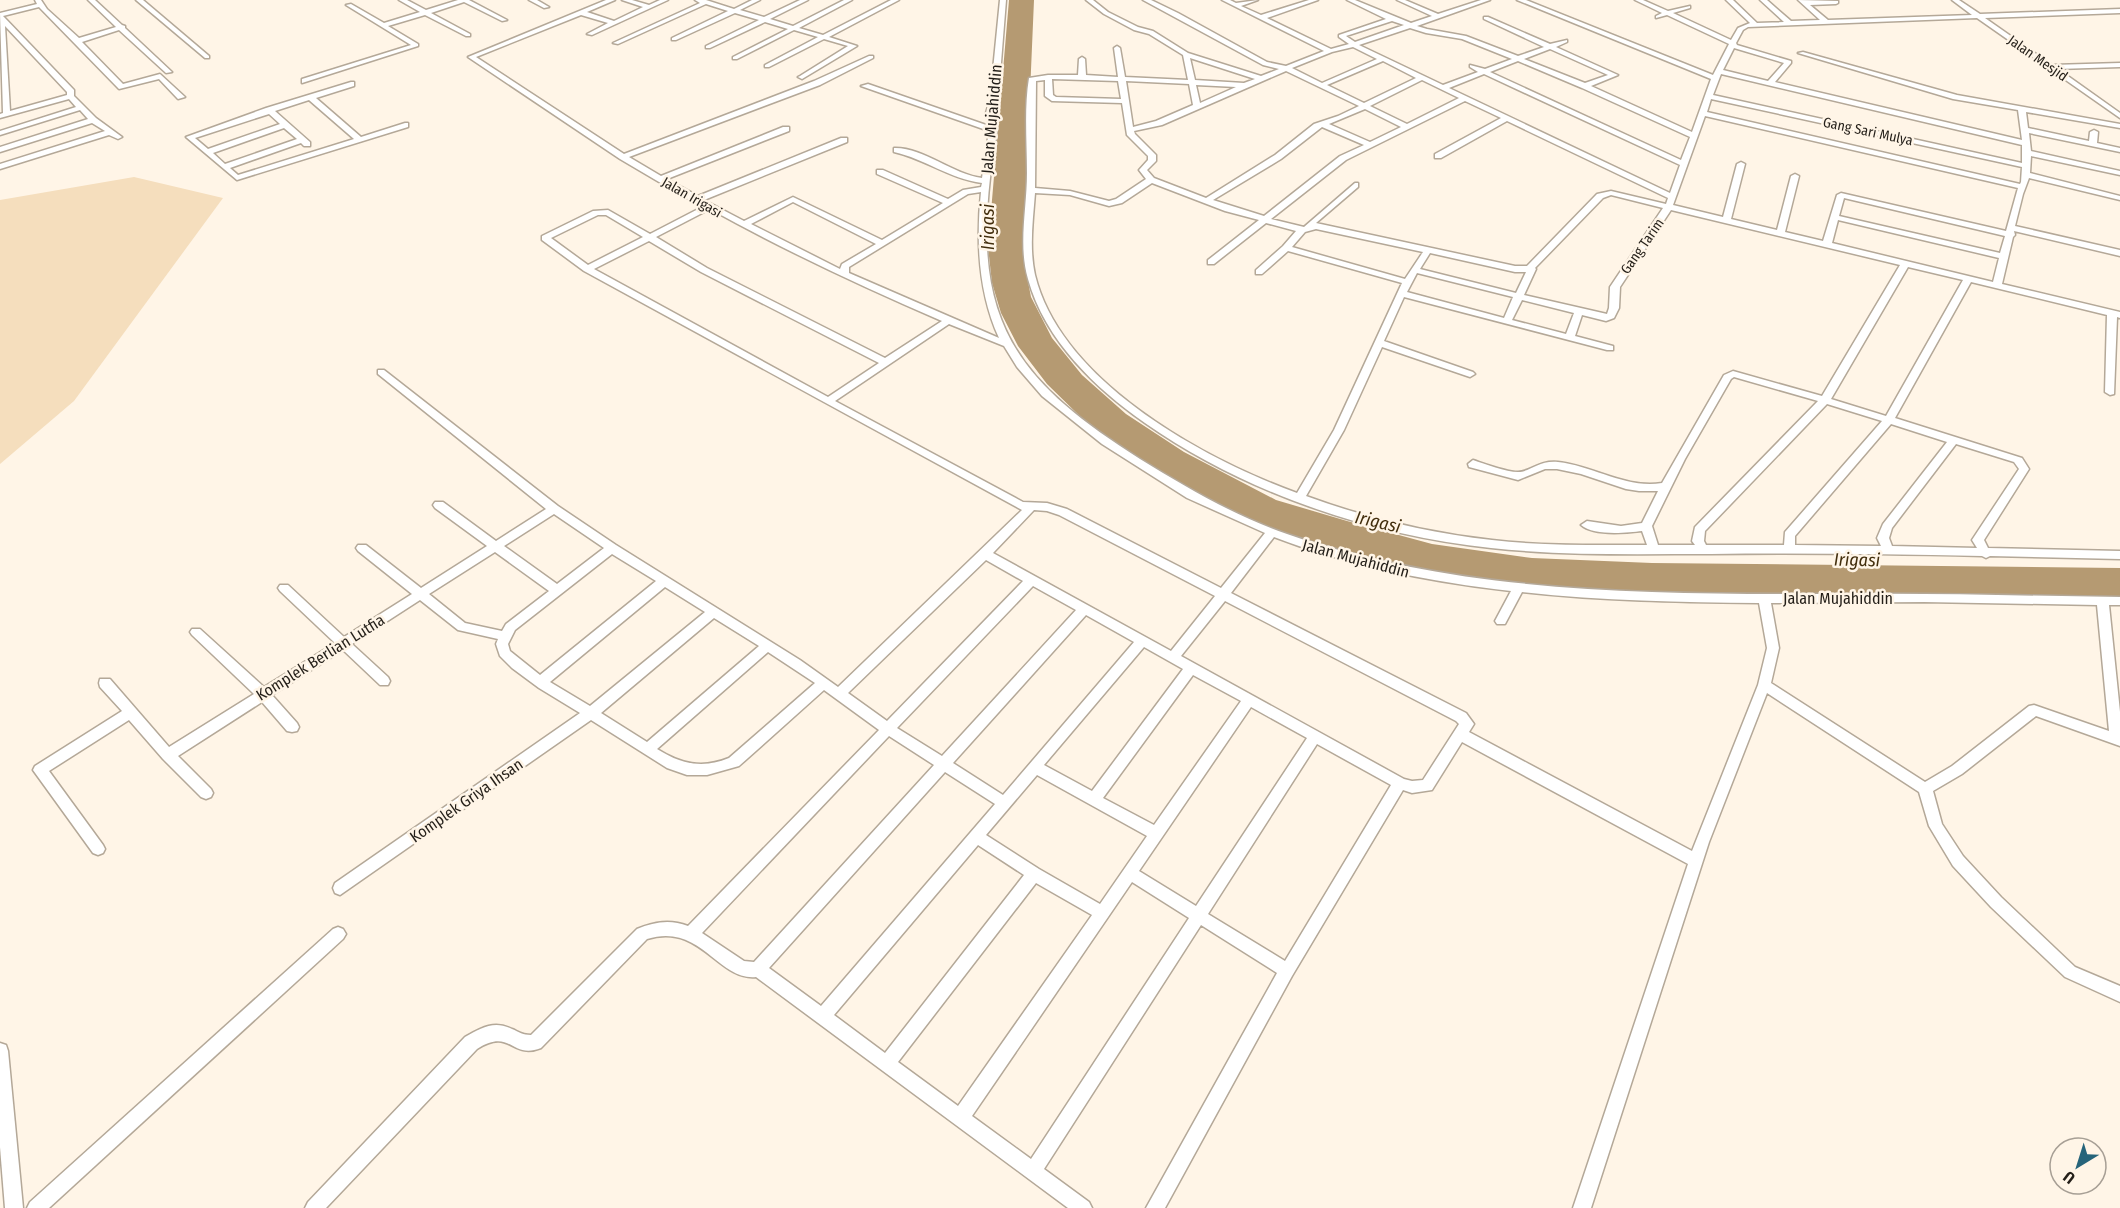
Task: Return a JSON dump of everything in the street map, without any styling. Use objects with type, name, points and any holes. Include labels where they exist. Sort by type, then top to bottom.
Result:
[{"type":"street","points":[[91,0],[123,27],[168,72]]},
{"type":"street","points":[[139,0],[207,57]]},
{"type":"street","points":[[402,0],[468,35]]},
{"type":"street","points":[[384,26],[465,0],[504,21]]},
{"type":"street","points":[[532,0],[546,7]]},
{"type":"street","points":[[582,13],[612,0]]},
{"type":"street","points":[[625,0],[649,7]]},
{"type":"street","points":[[590,34],[665,0]]},
{"type":"street","points":[[674,39],[757,0]]},
{"type":"street","points":[[708,47],[806,0]]},
{"type":"street","points":[[735,58],[849,0]]},
{"type":"street","points":[[767,66],[896,0]]},
{"type":"street","name":"Jalan Mujahiddin","points":[[1003,0],[994,100],[990,113],[993,130],[980,232],[986,283],[1007,344],[1026,374],[1054,402],[1131,461],[1171,486],[1271,533],[1393,570],[1517,590],[1624,596],[2120,601]]},
{"type":"street","points":[[1089,0],[1106,14],[1136,29],[1151,32],[1186,54],[1260,78]]},
{"type":"street","points":[[1146,0],[1176,14],[1265,64],[1287,68],[1405,126]]},
{"type":"street","points":[[1225,0],[1330,51]]},
{"type":"street","points":[[1236,5],[1255,0]]},
{"type":"street","points":[[1262,17],[1315,0]]},
{"type":"street","points":[[1350,0],[1407,25],[1468,38],[1585,86],[1693,135]]},
{"type":"street","points":[[1400,0],[1437,16]]},
{"type":"street","points":[[1459,0],[1471,5]]},
{"type":"street","points":[[1130,130],[1159,123],[1260,78],[1330,51],[1487,0]]},
{"type":"street","points":[[1520,0],[1717,74],[1770,83],[2120,173]]},
{"type":"street","points":[[1638,0],[1734,45],[1789,62],[1770,83]]},
{"type":"street","points":[[1729,0],[1755,24],[2120,11]]},
{"type":"street","points":[[1763,0],[1788,22]]},
{"type":"street","name":"Jalan Mesjid","points":[[1955,0],[2118,113]]},
{"type":"street","points":[[616,43],[704,1],[851,44],[855,48],[802,77]]},
{"type":"street","points":[[1802,1],[1824,21]]},
{"type":"street","points":[[1802,1],[1836,2]]},
{"type":"street","points":[[0,17],[38,2],[122,87],[160,76],[181,97]]},
{"type":"street","points":[[305,81],[416,45],[349,5]]},
{"type":"street","points":[[1658,17],[1688,7]]},
{"type":"street","points":[[582,13],[614,23]]},
{"type":"street","name":"Jalan Irigasi","points":[[582,13],[471,57],[623,158],[708,207],[844,274],[948,321],[1007,344]]},
{"type":"street","points":[[0,17],[70,92],[70,96],[80,108],[118,137]]},
{"type":"street","points":[[0,17],[3,115],[70,96]]},
{"type":"street","points":[[1486,18],[1614,75],[1585,86]]},
{"type":"street","points":[[1392,19],[1341,36],[1382,59],[1506,118],[1671,202]]},
{"type":"street","name":"Gang Tarim","points":[[1579,311],[1606,318],[1613,313],[1615,287],[1671,202],[1693,135],[1717,74],[1742,27],[1755,24]]},
{"type":"street","points":[[78,41],[123,27]]},
{"type":"street","points":[[1442,88],[1565,41]]},
{"type":"street","points":[[1117,48],[1120,79],[1130,130],[1132,137],[1152,155],[1152,161],[1143,170],[1151,180],[1266,220],[1428,250],[1515,269],[1532,268]]},
{"type":"street","points":[[1801,53],[1956,97],[2120,126]]},
{"type":"street","points":[[1186,54],[1197,106]]},
{"type":"street","points":[[623,158],[817,83],[871,57]]},
{"type":"street","points":[[1082,59],[1082,77]]},
{"type":"street","points":[[1322,85],[1382,59]]},
{"type":"street","points":[[2051,67],[2120,64]]},
{"type":"street","points":[[1472,66],[1683,164]]},
{"type":"street","points":[[1048,77],[1049,96],[1052,99],[1125,100]]},
{"type":"street","points":[[1245,85],[1082,77],[1048,77],[1032,80],[1031,190],[1026,237],[1029,266],[1043,307],[1074,354],[1098,381],[1161,430],[1241,475],[1370,520],[1474,542],[1563,548],[1888,550],[1986,554],[2120,555]]},
{"type":"street","points":[[1206,201],[1278,157],[1322,124],[1341,118],[1421,78]]},
{"type":"street","points":[[351,84],[190,137],[237,178],[405,125]]},
{"type":"street","points":[[865,86],[993,130]]},
{"type":"street","name":"Gang Sari Mulya","points":[[1709,96],[2026,166]]},
{"type":"street","points":[[310,97],[360,139]]},
{"type":"street","points":[[1211,262],[1340,160],[1405,126],[1465,99]]},
{"type":"street","points":[[1,133],[80,108]]},
{"type":"street","points":[[1997,285],[2026,176],[2027,148],[2022,109]]},
{"type":"street","points":[[269,110],[317,153]]},
{"type":"street","points":[[1703,113],[2022,187]]},
{"type":"street","points":[[1438,156],[1506,118]]},
{"type":"street","points":[[0,150],[93,120]]},
{"type":"street","points":[[1322,124],[1369,144]]},
{"type":"street","points":[[207,152],[285,125]]},
{"type":"street","points":[[660,179],[786,129]]},
{"type":"street","points":[[2025,130],[2120,150]]},
{"type":"street","points":[[0,167],[110,132]]},
{"type":"street","points":[[2093,145],[2094,132]]},
{"type":"street","points":[[224,167],[302,140]]},
{"type":"street","points":[[696,200],[844,140]]},
{"type":"street","points":[[897,150],[922,157],[985,185]]},
{"type":"street","points":[[1727,220],[1741,164]]},
{"type":"street","points":[[880,172],[950,203]]},
{"type":"street","points":[[2026,176],[2120,198]]},
{"type":"street","points":[[1781,233],[1795,177]]},
{"type":"street","points":[[1031,190],[1070,193],[1109,204],[1119,201],[1151,180]]},
{"type":"street","points":[[844,274],[845,266],[966,192],[985,185]]},
{"type":"street","points":[[1259,272],[1355,185]]},
{"type":"street","points":[[1827,244],[1841,192],[2012,232],[2120,253]]},
{"type":"street","points":[[1507,320],[1532,268],[1604,194],[1616,193],[1671,202],[1727,220],[2116,314],[2110,392]]},
{"type":"street","points":[[743,225],[793,198],[882,244]]},
{"type":"street","points":[[587,269],[708,207]]},
{"type":"street","points":[[885,362],[648,238],[603,211],[545,238],[587,269],[1021,506],[1063,512],[1461,717],[1467,724],[1427,786],[1412,787],[1400,783],[985,554]]},
{"type":"street","points":[[1835,217],[2005,257]]},
{"type":"street","points":[[1286,248],[1407,282]]},
{"type":"street","points":[[1300,497],[1339,430],[1407,282],[1428,250]]},
{"type":"street","points":[[1703,550],[1697,534],[1708,519],[1825,399],[1906,263]]},
{"type":"street","points":[[1415,270],[1579,311],[1570,337]]},
{"type":"street","points":[[1790,550],[1789,534],[1888,421],[1969,278]]},
{"type":"street","points":[[1402,294],[1610,348]]},
{"type":"street","points":[[828,401],[948,321]]},
{"type":"street","points":[[1380,343],[1470,374]]},
{"type":"street","points":[[381,372],[554,509],[824,683],[888,729],[1004,803]]},
{"type":"street","points":[[1654,549],[1646,526],[1729,376],[1736,375],[1825,399],[1888,421],[2015,459],[2024,468],[1978,540],[1986,554]]},
{"type":"street","points":[[1888,550],[1883,538],[1887,527],[1954,440]]},
{"type":"street","points":[[1473,464],[1518,476],[1541,465],[1557,465],[1584,470],[1643,488],[1667,486]]},
{"type":"street","points":[[439,505],[556,591]]},
{"type":"street","points":[[839,694],[1032,506]]},
{"type":"street","name":"Komplek Berlian Lutfia","points":[[168,755],[554,509]]},
{"type":"street","points":[[1587,525],[1622,530],[1646,526]]},
{"type":"street","points":[[1173,658],[1224,596],[1271,533]]},
{"type":"street","points":[[362,548],[462,627],[506,636]]},
{"type":"street","points":[[612,548],[510,627],[502,644],[504,653],[541,682],[648,749],[680,767],[693,770],[734,762],[824,683]]},
{"type":"street","points":[[691,934],[1031,580]]},
{"type":"street","points":[[541,682],[664,581]]},
{"type":"street","points":[[284,588],[384,681]]},
{"type":"street","points":[[1501,621],[1517,590]]},
{"type":"street","points":[[1582,1208],[1696,861],[1764,685],[1773,648],[1764,598]]},
{"type":"street","points":[[1925,789],[1957,770],[2034,710],[2118,740],[2103,601]]},
{"type":"street","points":[[758,969],[1084,609]]},
{"type":"street","name":"Komplek Griya Ihsan","points":[[340,888],[591,713],[713,612]]},
{"type":"street","points":[[196,632],[262,693],[292,727]]},
{"type":"street","points":[[823,1016],[1142,641]]},
{"type":"street","points":[[648,749],[767,646]]},
{"type":"street","points":[[1095,798],[1191,668]]},
{"type":"street","points":[[105,683],[168,755],[206,793]]},
{"type":"street","points":[[1764,685],[1925,789],[1936,826],[1958,861],[1996,902],[2070,972],[2120,993]]},
{"type":"street","points":[[961,1117],[1249,700]]},
{"type":"street","points":[[98,849],[40,770],[131,712]]},
{"type":"street","points":[[1460,734],[1696,861]]},
{"type":"street","points":[[1033,1171],[1315,736]]},
{"type":"street","points":[[1035,767],[1157,834]]},
{"type":"street","points":[[1155,1208],[1287,971],[1400,783]]},
{"type":"street","points":[[976,836],[1034,874],[1102,913]]},
{"type":"street","points":[[1130,873],[1287,971]]},
{"type":"street","points":[[887,1063],[1034,874]]},
{"type":"street","points":[[314,1208],[477,1038],[488,1032],[498,1031],[525,1043],[535,1042],[642,934],[662,927],[672,927],[691,934],[740,968],[758,969],[1083,1208]]},
{"type":"street","points":[[36,1208],[338,934]]},
{"type":"street","points":[[0,1051],[14,1208]]},
{"type":"shaded area","points":[[1009,0],[1034,0],[1023,256],[1031,297],[1052,338],[1082,375],[1126,414],[1184,452],[1276,500],[1432,544],[1532,558],[1652,563],[2120,568],[2120,599],[1621,594],[1439,577],[1319,546],[1243,517],[1166,478],[1093,429],[1047,384],[1018,346],[1001,313],[992,283],[988,247]]},
{"type":"shaded area","points":[[134,177],[223,198],[74,401],[0,464],[0,200]]},
{"type":"water label","name":"Irigasi","points":[[988,227]]},
{"type":"water label","name":"Irigasi","points":[[1378,522]]},
{"type":"water label","name":"Irigasi","points":[[1857,560]]}]
